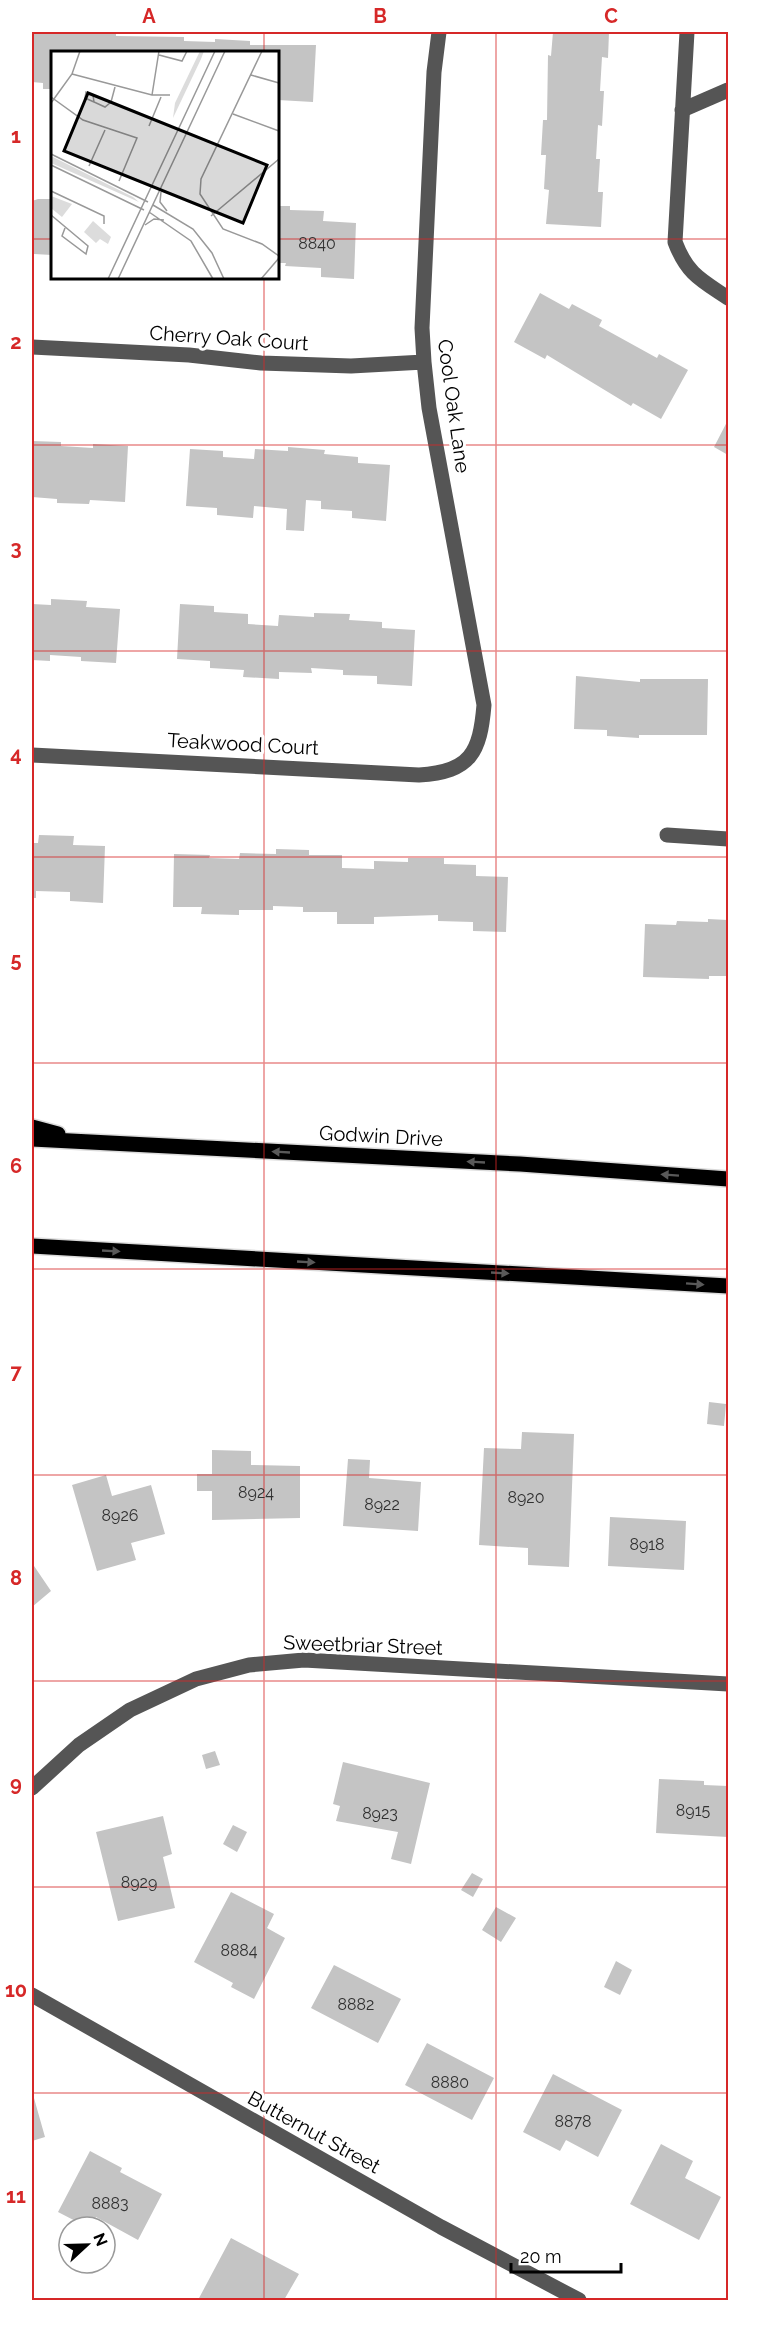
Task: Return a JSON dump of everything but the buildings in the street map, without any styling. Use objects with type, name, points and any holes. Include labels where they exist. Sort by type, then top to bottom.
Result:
[{"type":"main road","points":[[32,1127],[87,1142]]},
{"type":"main road","name":"Godwin Drive","points":[[32,1139],[520,1164],[729,1179]]},
{"type":"main road","points":[[32,1246],[729,1286]]},
{"type":"main road","points":[[32,1257],[76,1249]]},
{"type":"street","name":"Cool Oak Lane","points":[[439,32],[434,72],[422,317],[424,362],[429,408],[484,705],[481,738],[474,753],[452,768]]},
{"type":"street","points":[[687,32],[675,242],[682,262],[693,275],[729,298]]},
{"type":"street","points":[[682,110],[729,90]]},
{"type":"street","name":"Cherry Oak Court","points":[[32,346],[189,355],[261,363],[351,366],[424,362]]},
{"type":"street","name":"Teakwood Court","points":[[32,755],[419,776],[435,774],[452,768]]},
{"type":"street","points":[[667,835],[729,839]]},
{"type":"street","name":"Sweetbriar Street","points":[[32,1788],[79,1745],[130,1710],[196,1679],[249,1665],[304,1660],[729,1684]]},
{"type":"street","name":"Butternut Street","points":[[32,1995],[441,2227],[579,2301]]}]
